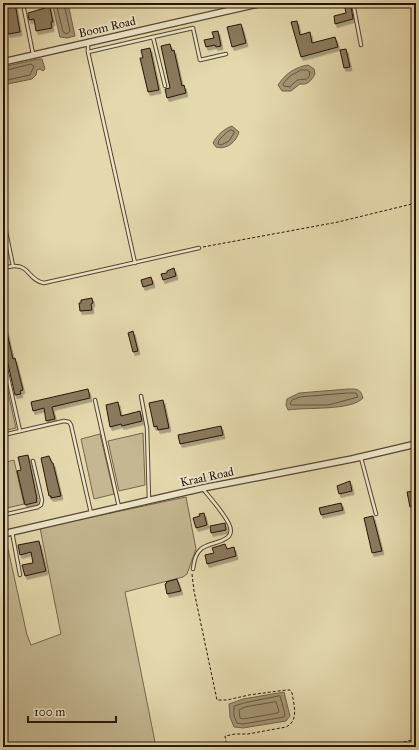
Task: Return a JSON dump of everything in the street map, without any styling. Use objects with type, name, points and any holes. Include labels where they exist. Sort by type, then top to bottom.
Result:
[{"type":"street","name":"Boom Road","points":[[3,62],[262,3]]},
{"type":"street","name":"Kraal Road","points":[[3,534],[203,488],[360,457],[416,444]]},
{"type":"lane","points":[[353,3],[361,45]]},
{"type":"lane","points":[[24,9],[33,55]]},
{"type":"lane","points":[[88,52],[193,28],[200,60],[226,54]]},
{"type":"lane","points":[[153,37],[165,86]]},
{"type":"lane","points":[[88,42],[88,52],[135,263]]},
{"type":"lane","points":[[3,217],[13,266]]},
{"type":"lane","points":[[3,268],[20,266],[25,269],[36,282],[44,283],[199,248]]},
{"type":"lane","points":[[3,355],[20,431]]},
{"type":"lane","points":[[141,396],[147,428],[148,501]]},
{"type":"lane","points":[[95,400],[119,507]]},
{"type":"lane","points":[[3,435],[64,421],[69,422],[71,425],[91,514]]},
{"type":"lane","points":[[360,457],[376,514]]},
{"type":"lane","points":[[3,515],[41,505],[42,500],[33,461]]},
{"type":"lane","points":[[193,569],[198,553],[202,548],[228,538],[231,532],[230,525],[227,520],[203,488]]},
{"type":"lane","points":[[12,532],[20,574]]},
{"type":"path","points":[[199,248],[338,222],[416,203]]},
{"type":"path","points":[[193,569],[192,578],[194,591],[218,700],[227,700],[249,695],[286,690],[290,690],[292,693],[294,717],[290,724],[286,727],[248,734],[225,736],[227,747]]},
{"type":"path","points":[[384,747],[416,739]]},
{"type":"shaded area","points":[[3,370],[16,428],[3,431]]},
{"type":"shaded area","points":[[143,433],[145,485],[119,491],[108,441]]},
{"type":"shaded area","points":[[100,434],[114,494],[94,499],[81,439]]},
{"type":"shaded area","points":[[14,460],[24,504],[3,509],[3,463]]},
{"type":"shaded area","points":[[186,497],[196,549],[187,574],[183,577],[125,592],[156,747],[3,747],[3,541],[6,540],[27,635],[31,645],[61,634],[40,528]]},
{"type":"water","points":[[52,3],[68,3],[75,36],[67,38],[60,37]]},
{"type":"water","points":[[42,59],[45,69],[43,71],[40,69],[37,70],[36,75],[32,79],[3,85],[3,67]]},
{"type":"water","points":[[308,65],[314,69],[315,74],[311,81],[305,84],[300,84],[291,91],[282,91],[278,85],[284,78],[295,69]]},
{"type":"water","points":[[232,126],[239,132],[236,139],[227,146],[220,148],[216,147],[213,143],[217,137]]},
{"type":"water","points":[[348,389],[358,390],[361,392],[363,398],[349,405],[328,408],[288,410],[286,405],[287,399],[299,393]]},
{"type":"water","points":[[284,692],[290,716],[286,721],[243,728],[234,727],[230,717],[229,704],[243,699]]},
{"type":"building","points":[[3,3],[15,3],[20,32],[8,34]]},
{"type":"building","points":[[44,3],[49,3],[53,22],[51,22],[52,28],[36,31],[34,19],[29,20],[28,13],[45,8]]},
{"type":"building","points":[[351,6],[353,19],[335,24],[334,16],[346,13],[345,8]]},
{"type":"building","points":[[297,21],[300,35],[310,32],[312,43],[335,37],[338,47],[301,57],[291,22]]},
{"type":"building","points":[[241,24],[246,43],[232,47],[227,27]]},
{"type":"building","points":[[218,31],[221,46],[216,47],[215,45],[206,47],[204,40],[214,38],[212,32]]},
{"type":"building","points":[[170,44],[172,51],[174,50],[182,86],[184,85],[186,93],[167,98],[165,89],[170,88],[161,46]]},
{"type":"building","points":[[150,48],[159,90],[148,92],[140,58],[143,58],[141,50]]},
{"type":"building","points":[[346,49],[350,67],[344,68],[340,50]]},
{"type":"building","points":[[174,268],[176,276],[163,280],[161,274],[167,273],[167,271]]},
{"type":"building","points":[[151,277],[153,284],[143,287],[141,280]]},
{"type":"building","points":[[92,298],[92,310],[80,311],[79,303],[81,303],[81,300]]},
{"type":"building","points":[[3,324],[5,324],[13,359],[15,358],[23,390],[20,391],[21,394],[15,395],[3,342]]},
{"type":"building","points":[[133,331],[138,351],[133,352],[128,333]]},
{"type":"building","points":[[88,389],[90,398],[52,407],[55,419],[46,421],[44,408],[33,411],[31,402]]},
{"type":"building","points":[[163,400],[169,428],[158,430],[157,426],[154,427],[149,403]]},
{"type":"building","points":[[118,402],[121,416],[140,411],[142,421],[122,426],[121,424],[110,427],[106,405]]},
{"type":"building","points":[[221,426],[223,435],[180,444],[178,435]]},
{"type":"building","points":[[28,455],[37,502],[25,505],[17,471],[21,470],[18,457]]},
{"type":"building","points":[[49,456],[53,463],[61,496],[51,498],[51,496],[49,496],[41,458]]},
{"type":"building","points":[[350,481],[352,491],[339,494],[337,486]]},
{"type":"building","points":[[416,491],[416,505],[410,507],[407,492]]},
{"type":"building","points":[[341,503],[343,510],[321,515],[319,508]]},
{"type":"building","points":[[204,513],[207,525],[196,528],[193,518]]},
{"type":"building","points":[[373,516],[382,551],[372,553],[364,518]]},
{"type":"building","points":[[225,523],[226,530],[211,533],[210,526]]},
{"type":"building","points":[[39,541],[46,571],[25,576],[22,565],[33,563],[31,552],[20,555],[18,545]]},
{"type":"building","points":[[225,544],[227,549],[234,547],[236,556],[207,564],[205,555],[214,553],[212,548]]},
{"type":"building","points":[[177,579],[181,591],[167,594],[166,582]]}]
